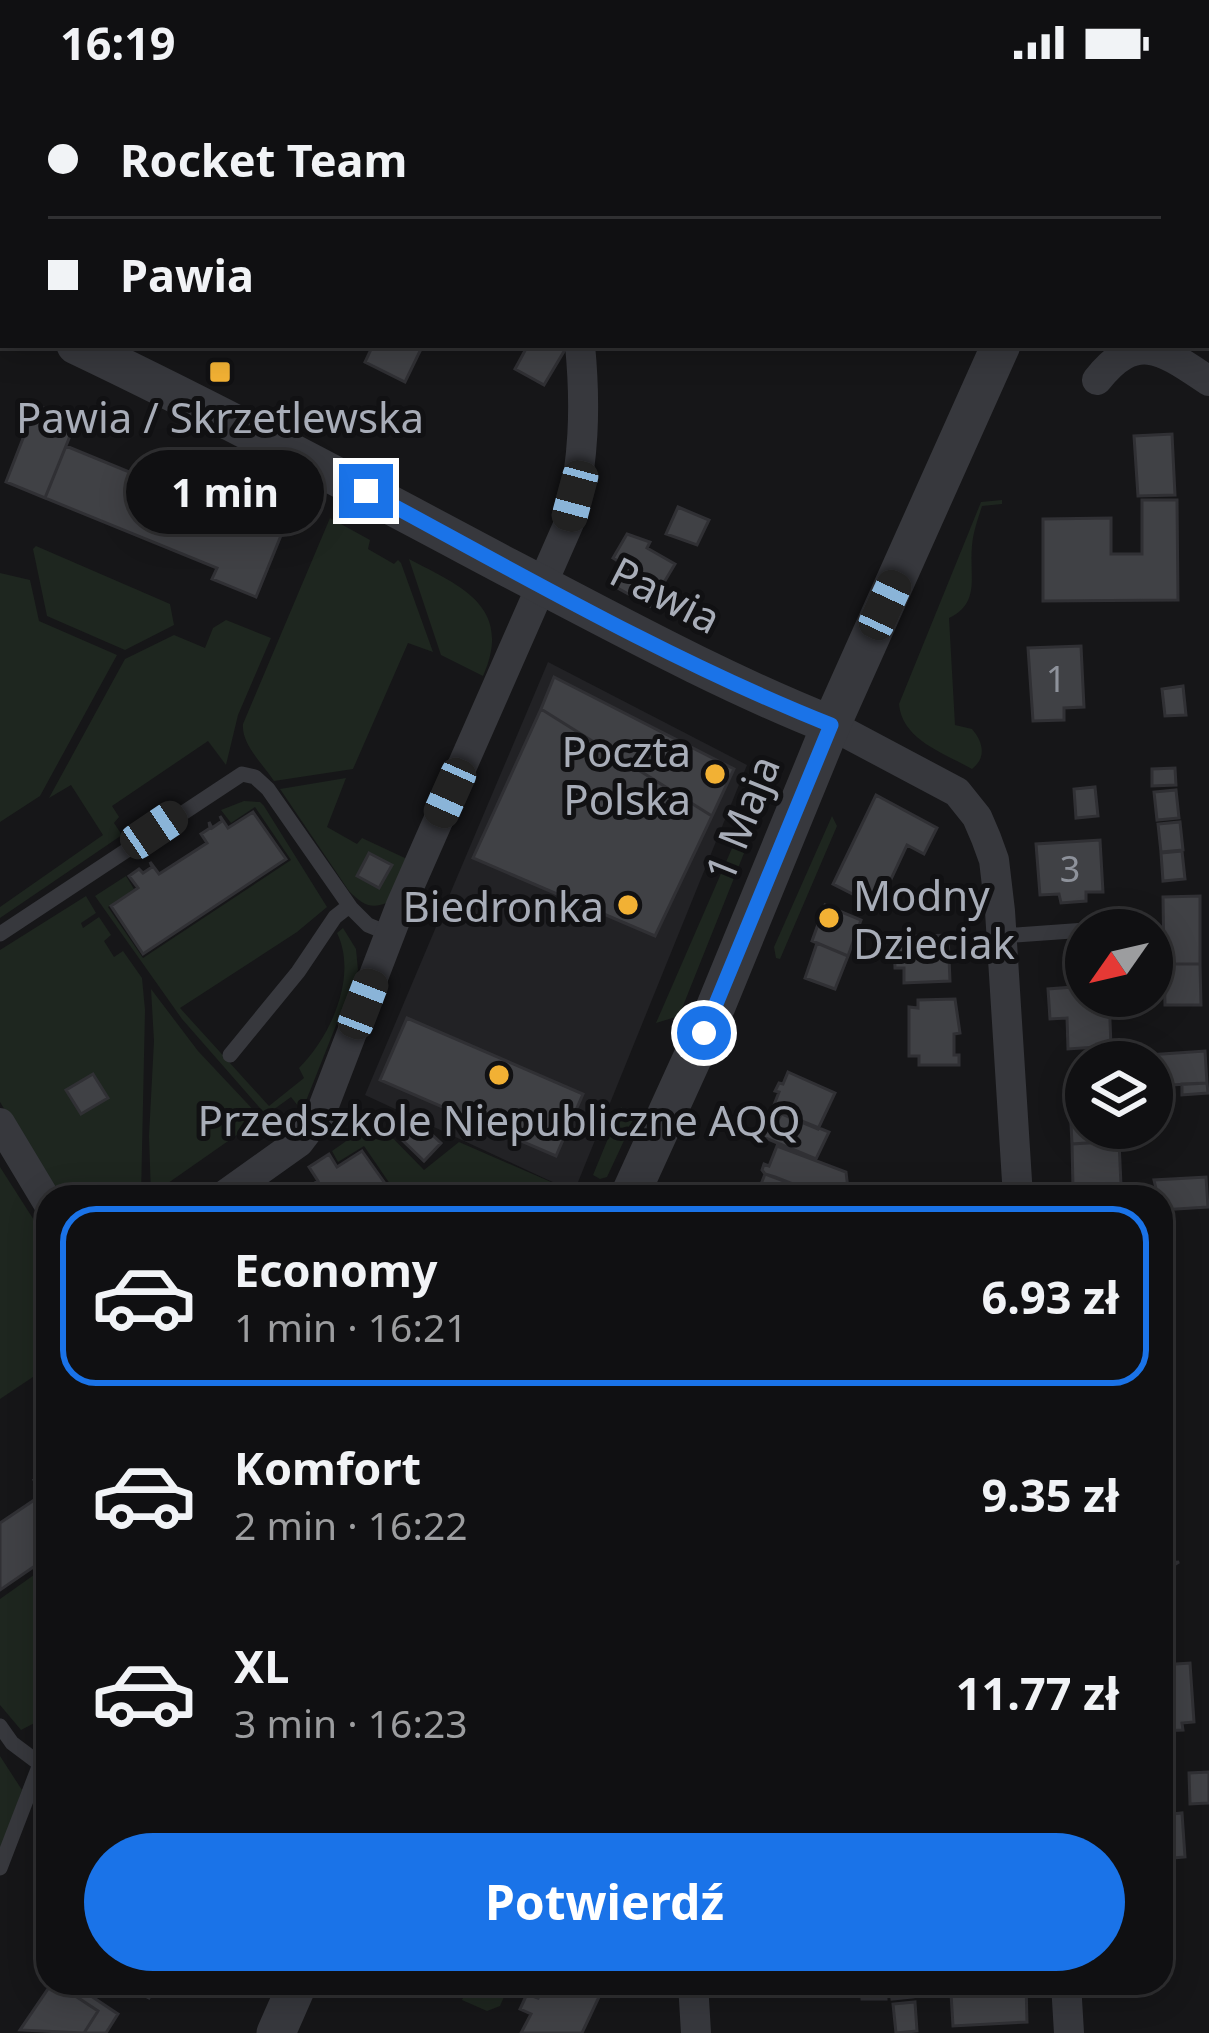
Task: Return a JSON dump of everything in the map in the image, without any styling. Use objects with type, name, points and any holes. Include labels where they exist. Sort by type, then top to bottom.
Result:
[{"type":"street","name":"Pawia","points":[[82,348],[770,700],[831,725]]},
{"type":"street","points":[[239,1185],[299,1142],[314,1125],[395,920],[568,523],[582,470],[585,402],[580,348]]},
{"type":"street","name":"1 Maja","points":[[634,1185],[716,1006],[831,725],[1000,348]]},
{"type":"street","points":[[1096,380],[1121,355],[1142,348]]},
{"type":"street","points":[[1149,348],[1209,381]]},
{"type":"street","points":[[831,725],[957,792],[994,860],[1017,1185]]},
{"type":"street","points":[[0,1123],[37,1185]]},
{"type":"street","points":[[276,2033],[293,1995]]},
{"type":"street","points":[[694,1995],[696,2033]]},
{"type":"street","points":[[1067,1995],[1069,2033]]},
{"type":"lane","points":[[0,934],[242,774],[255,777],[268,789],[349,906],[368,925],[395,920]]},
{"type":"lane","points":[[230,1055],[298,972],[335,917],[349,906]]},
{"type":"lane","points":[[1002,936],[1065,932]]},
{"type":"lane","points":[[0,1726],[12,1743],[36,1754]]},
{"type":"lane","points":[[0,1868],[36,1777]]},
{"type":"shaded area","points":[[1002,500],[1002,504],[982,506],[973,541],[970,597],[949,618],[955,725],[972,729],[982,749],[972,769],[916,736],[899,704],[981,502]]},
{"type":"shaded area","points":[[330,518],[370,540],[368,549],[394,564],[401,563],[433,652],[408,643],[353,769],[274,781],[249,746],[243,724]]},
{"type":"shaded area","points":[[36,546],[170,604],[174,625],[125,650],[47,616]]},
{"type":"shaded area","points":[[409,559],[463,589],[487,615],[491,652],[483,676],[441,655]]},
{"type":"shaded area","points":[[0,573],[30,580],[39,621],[117,655],[40,796],[0,822]]},
{"type":"shaded area","points":[[226,620],[271,638],[238,715],[226,765],[208,741],[112,806],[119,817],[114,823],[122,835],[0,918],[0,907],[103,835],[71,785],[49,798],[125,659],[174,635],[205,648],[213,628]]},
{"type":"shaded area","points":[[548,662],[747,765],[577,1185],[559,1185],[365,1095]]},
{"type":"shaded area","points":[[346,778],[327,827],[357,844],[362,838],[407,859],[386,903],[380,905],[366,904],[349,891],[280,789]]},
{"type":"shaded area","points":[[770,788],[679,1016],[656,1023],[756,793]]},
{"type":"shaded area","points":[[244,801],[264,806],[327,907],[297,932],[180,1008],[269,1106],[304,1078],[299,1068],[331,1023],[343,986],[343,950],[337,933],[343,928],[356,949],[358,970],[302,1111],[291,1097],[266,1115],[182,1019],[95,896],[126,876],[134,889],[108,907],[143,958],[291,860],[255,807],[231,823],[221,810]]},
{"type":"shaded area","points":[[832,816],[837,826],[780,959],[776,958],[774,947]]},
{"type":"shaded area","points":[[86,896],[96,913],[81,923],[83,928],[99,917],[111,935],[104,941],[114,957],[123,951],[142,978],[141,1185],[51,1185],[0,1102],[0,950]]},
{"type":"shaded area","points":[[151,989],[198,1051],[261,1118],[165,1185],[151,1185]]},
{"type":"shaded area","points":[[621,1107],[635,1117],[607,1177],[600,1179],[593,1175]]},
{"type":"shaded area","points":[[372,1123],[380,1125],[424,1170],[459,1142],[558,1185],[391,1185],[364,1146],[338,1162],[332,1151]]},
{"type":"shaded area","points":[[0,1167],[36,1223],[36,1375],[0,1399]]},
{"type":"shaded area","points":[[36,1574],[36,1722],[21,1730],[0,1705],[0,1599]]},
{"type":"shaded area","points":[[0,1756],[22,1790],[0,1852]]},
{"type":"shaded area","points":[[464,1995],[505,1995],[500,2006],[487,2011],[462,2000]]},
{"type":"building","points":[[372,348],[422,348],[405,382],[365,362]]},
{"type":"building","points":[[526,348],[566,348],[544,385],[515,369]]},
{"type":"building","points":[[36,405],[76,421],[45,498],[6,482]]},
{"type":"building","points":[[1172,434],[1175,495],[1138,496],[1134,436]]},
{"type":"building","points":[[66,446],[229,513],[232,506],[284,528],[256,597],[212,579],[217,568],[45,498]]},
{"type":"building","points":[[1142,500],[1177,500],[1178,600],[1043,601],[1043,519],[1111,518],[1111,554],[1142,554]]},
{"type":"building","points":[[678,507],[709,520],[697,545],[666,534]]},
{"type":"building","points":[[627,534],[650,542],[647,548],[675,564],[650,606],[612,585],[624,565],[613,558]]},
{"type":"building","points":[[1081,646],[1084,707],[1064,708],[1064,720],[1033,721],[1028,648]]},
{"type":"building","points":[[554,677],[734,769],[712,816],[541,709]]},
{"type":"building","points":[[1183,686],[1186,715],[1165,716],[1162,689]]},
{"type":"building","points":[[541,709],[712,816],[655,936],[473,858]]},
{"type":"building","points":[[1175,768],[1176,785],[1152,786],[1152,769]]},
{"type":"building","points":[[1095,787],[1098,816],[1076,818],[1074,789]]},
{"type":"building","points":[[1176,790],[1179,818],[1157,820],[1154,792]]},
{"type":"building","points":[[876,795],[937,828],[924,854],[907,845],[878,907],[833,884]]},
{"type":"building","points":[[253,812],[286,859],[143,954],[111,906],[138,888],[129,876],[152,867],[150,862],[159,874],[207,843],[201,834],[210,828],[209,822],[212,828],[222,821],[220,816],[228,828]]},
{"type":"building","points":[[1180,822],[1183,850],[1161,852],[1158,824]]},
{"type":"building","points":[[1100,840],[1103,892],[1086,892],[1086,901],[1061,903],[1059,894],[1040,895],[1036,844]]},
{"type":"building","points":[[1182,851],[1185,879],[1163,881],[1161,853]]},
{"type":"building","points":[[369,853],[392,865],[379,888],[357,876]]},
{"type":"building","points":[[1200,896],[1200,964],[1173,964],[1173,909],[1163,909],[1163,897]]},
{"type":"building","points":[[825,905],[861,920],[848,956],[812,941]]},
{"type":"building","points":[[948,935],[950,981],[904,983],[904,968],[895,968],[894,937]]},
{"type":"building","points":[[817,943],[848,956],[835,989],[805,978]]},
{"type":"building","points":[[1173,964],[1200,964],[1201,1005],[1173,1005]]},
{"type":"building","points":[[1065,988],[1065,1017],[1110,1017],[1111,1041],[1068,1041],[1067,1018],[1050,1019],[1048,989]]},
{"type":"building","points":[[955,999],[960,1033],[954,1034],[954,1055],[959,1055],[959,1065],[919,1065],[919,1056],[909,1056],[909,1007],[918,1008],[918,1000]]},
{"type":"building","points":[[407,1018],[583,1094],[556,1156],[380,1080]]},
{"type":"building","points":[[1205,1051],[1207,1083],[1173,1085],[1173,1053]]},
{"type":"building","points":[[788,1072],[835,1093],[818,1129],[772,1110],[779,1092],[775,1091]]},
{"type":"building","points":[[93,1074],[108,1098],[81,1114],[66,1090]]},
{"type":"building","points":[[1207,1083],[1208,1093],[1182,1095],[1182,1084]]},
{"type":"building","points":[[782,1113],[829,1132],[816,1159],[763,1137]]},
{"type":"building","points":[[415,1119],[441,1143],[424,1161],[398,1136]]},
{"type":"building","points":[[777,1146],[846,1172],[848,1185],[794,1185],[765,1174],[764,1164],[769,1166]]},
{"type":"building","points":[[1072,1149],[1119,1149],[1121,1185],[1073,1185]]},
{"type":"building","points":[[362,1151],[386,1185],[312,1185],[318,1181],[309,1167],[329,1154],[337,1167]]},
{"type":"building","points":[[765,1174],[795,1185],[761,1185]]},
{"type":"building","points":[[1206,1177],[1208,1207],[1173,1209],[1173,1185],[1155,1185],[1154,1180]]},
{"type":"building","points":[[36,1499],[36,1565],[0,1590],[0,1523]]},
{"type":"building","points":[[1190,1663],[1194,1722],[1182,1723],[1183,1730],[1173,1730],[1173,1664]]},
{"type":"building","points":[[1209,1772],[1209,1803],[1190,1804],[1189,1773]]},
{"type":"building","points":[[1182,1813],[1185,1857],[1173,1858],[1173,1814]]},
{"type":"building","points":[[44,1995],[78,1995],[98,2011],[84,2033],[20,2030]]},
{"type":"building","points":[[90,1995],[118,2014],[106,2033],[84,2033],[98,2011],[77,1997]]},
{"type":"building","points":[[527,1995],[599,1997],[582,2033],[521,2033],[531,2014],[520,2009]]},
{"type":"building","points":[[862,1995],[886,1995],[886,1999],[862,1999]]},
{"type":"building","points":[[951,1995],[1026,1995],[1027,2022],[953,2026]]},
{"type":"building","points":[[915,2002],[917,2031],[896,2033],[893,2004]]},
{"type":"place","name":"Pawia / Skrzetlewska","points":[[220,372]]},
{"type":"place","name":"Poczta Polska","points":[[715,774]]},
{"type":"place","name":"Biedronka","points":[[628,905]]},
{"type":"place","name":"Modny Dzieciak","points":[[829,918]]},
{"type":"place","name":"Przedszkole Niepubliczne AQQ","points":[[499,1075]]},
{"type":"route","points":[[366,491],[637,634],[831,725],[704,1033]]}]
